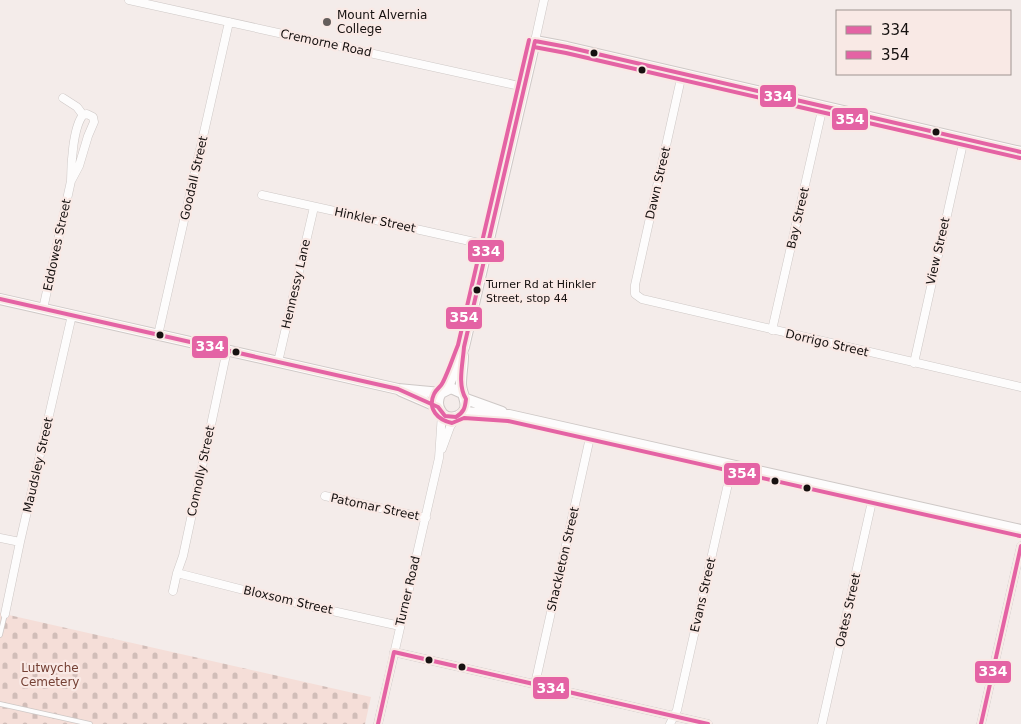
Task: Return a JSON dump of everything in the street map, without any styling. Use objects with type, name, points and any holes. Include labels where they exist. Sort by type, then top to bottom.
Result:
[{"type":"street","name":"Cremorne Road","points":[[128,0],[524,87]]},
{"type":"street","name":"Turner Road","points":[[378,724],[439,458],[450,427],[466,403],[461,379],[464,347],[544,0]]},
{"type":"street","name":"Goodall Street","points":[[158,335],[229,22]]},
{"type":"street","points":[[535,41],[1021,152]]},
{"type":"street","name":"Dawn Street","points":[[635,294],[635,285],[682,74]]},
{"type":"street","name":"Eddowes Street","points":[[63,98],[77,107],[83,115]]},
{"type":"street","name":"Bay Street","points":[[772,330],[823,106]]},
{"type":"street","name":"Eddowes Street","points":[[43,309],[71,181],[73,152],[79,122],[83,115]]},
{"type":"street","name":"Eddowes Street","points":[[71,181],[79,166],[94,122],[90,115],[83,115]]},
{"type":"street","name":"View Street","points":[[914,362],[964,139]]},
{"type":"street","name":"Hinkler Street","points":[[262,195],[488,244]]},
{"type":"street","name":"Hennessy Lane","points":[[278,362],[314,207]]},
{"type":"street","name":"Dorrigo Street","points":[[635,294],[642,299],[1021,387]]},
{"type":"street","points":[[0,299],[398,389],[444,391],[455,389],[464,396],[509,415],[1021,530]]},
{"type":"street","name":"Maudsley Street","points":[[5,614],[72,315]]},
{"type":"street","name":"Turner Road","points":[[439,458],[439,397],[444,391],[464,347]]},
{"type":"street","name":"Connolly Street","points":[[173,591],[176,573],[183,556],[226,350]]},
{"type":"street","points":[[398,389],[440,410],[449,417],[460,414],[509,415]]},
{"type":"street","name":"Shackleton Street","points":[[534,684],[591,434]]},
{"type":"street","name":"Evans Street","points":[[670,724],[674,716],[732,466]]},
{"type":"street","name":"Patomar Street","points":[[325,496],[426,518]]},
{"type":"street","name":"Oates Street","points":[[822,724],[873,497]]},
{"type":"street","points":[[0,538],[20,542]]},
{"type":"street","points":[[981,724],[1021,546]]},
{"type":"street","name":"Bloxsom Street","points":[[176,573],[283,600],[400,626]]},
{"type":"street","points":[[394,652],[708,724]]},
{"type":"lane","points":[[0,635],[5,614]]},
{"type":"lane","points":[[0,704],[90,724]]},
{"type":"green space","name":"Lutwyche Cemetery","points":[[0,613],[371,697],[365,724],[0,724]]},
{"type":"transit line","name":"354","points":[[529,40],[458,345],[442,384],[432,399],[435,413],[447,422],[452,423],[464,418],[508,421],[1020,536]]},
{"type":"transit line","name":"334","points":[[535,41],[1021,152]]},
{"type":"transit line","name":"334","points":[[0,299],[398,389],[438,407],[445,416],[456,417],[464,409],[466,399],[461,381],[464,347],[535,41]]},
{"type":"transit line","name":"354","points":[[534,47],[1020,158]]},
{"type":"transit line","name":"334","points":[[981,724],[1021,546]]},
{"type":"transit line","name":"334","points":[[394,652],[708,724]]},
{"type":"transit line","name":"334","points":[[378,724],[394,652]]},
{"type":"place","name":"Mount Alvernia College","points":[[327,22]]},
{"type":"place","name":"Turner Rd at Hinkler Street, stop 44","points":[[477,290]]}]
